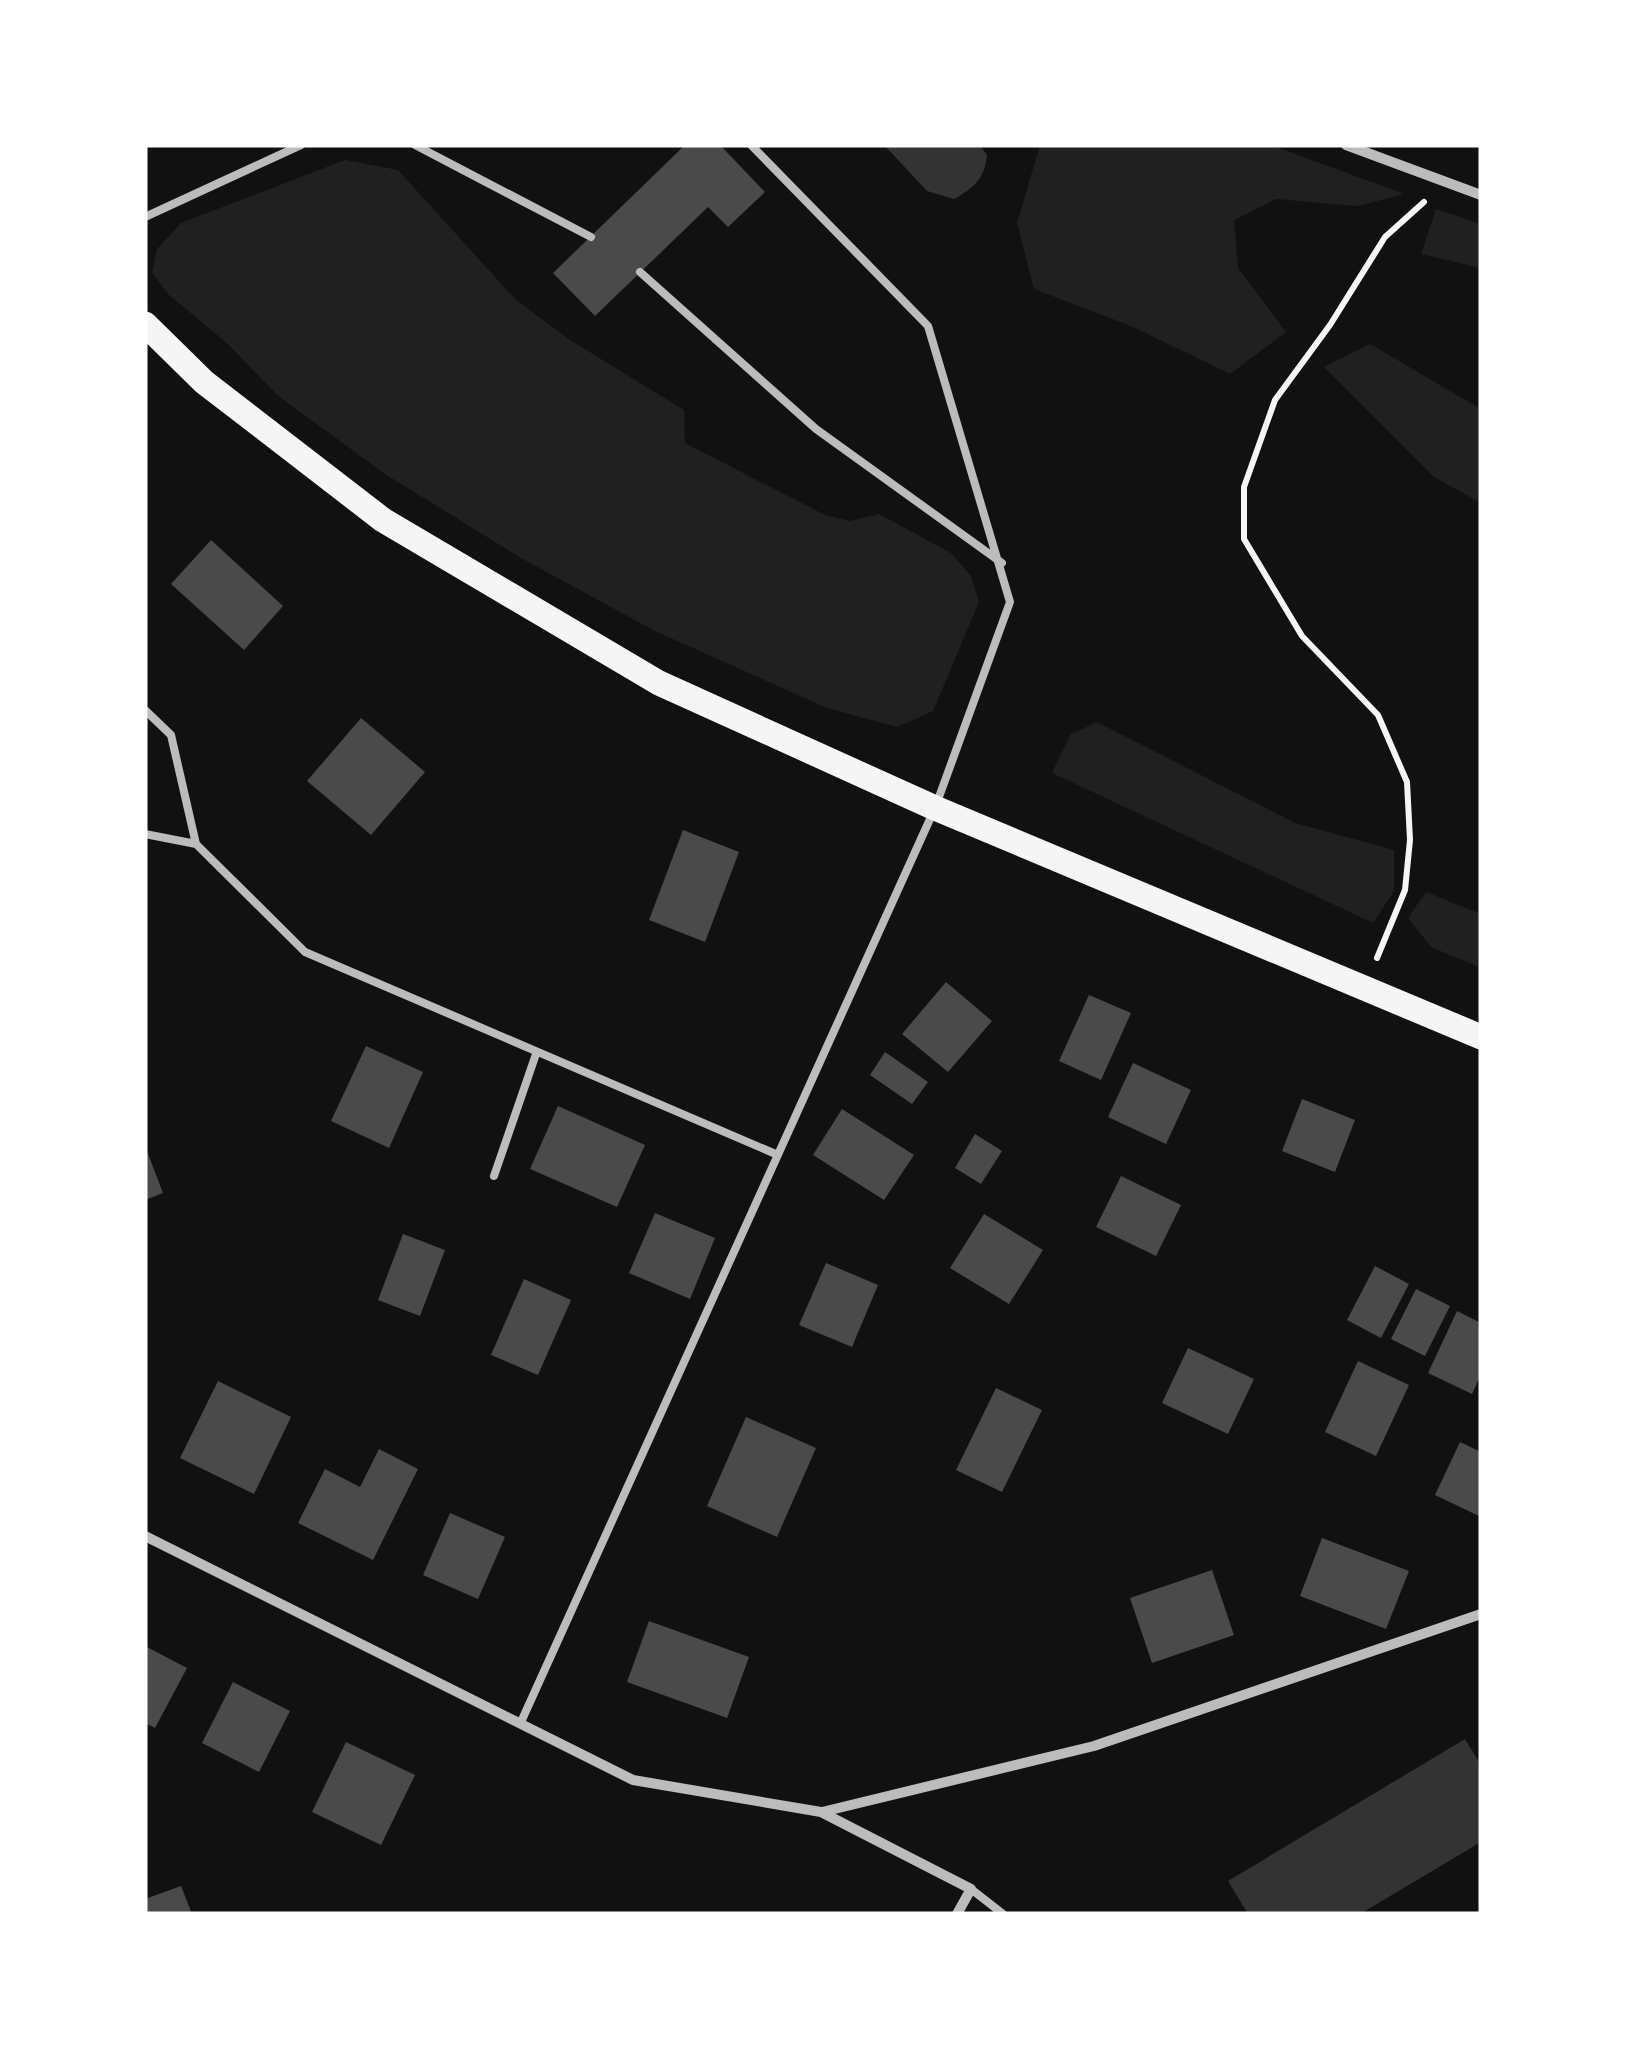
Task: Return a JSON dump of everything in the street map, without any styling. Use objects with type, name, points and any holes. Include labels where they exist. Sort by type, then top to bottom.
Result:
[{"type":"main road","points":[[145,324],[204,382],[383,520],[659,683],[935,808],[1481,1037]]},
{"type":"street","points":[[1346,145],[1444,184],[1481,194]]},
{"type":"street","points":[[145,1536],[634,1780],[821,1812],[972,1889],[957,1914]]},
{"type":"street","points":[[821,1812],[1094,1746],[1481,1614]]},
{"type":"lane","points":[[145,217],[300,145]]},
{"type":"lane","points":[[415,145],[591,237]]},
{"type":"lane","points":[[520,1722],[935,808],[1010,602],[1002,563],[928,326],[750,145]]},
{"type":"lane","points":[[640,272],[816,429],[1002,563]]},
{"type":"lane","points":[[145,710],[170,735],[196,844],[305,952],[778,1155]]},
{"type":"lane","points":[[145,834],[196,844]]},
{"type":"lane","points":[[494,1176],[536,1054]]},
{"type":"lane","points":[[972,1889],[1002,1914]]},
{"type":"path","points":[[1365,988],[1405,890],[1410,840],[1407,782],[1378,715],[1302,636],[1244,539],[1244,487],[1275,400],[1330,325],[1384,237],[1444,184]]},
{"type":"shaded area","points":[[884,145],[980,145],[987,155],[977,182],[954,199],[927,191]]},
{"type":"shaded area","points":[[1040,145],[1271,145],[1404,194],[1358,206],[1276,199],[1234,220],[1238,268],[1286,332],[1230,374],[1131,326],[1034,289],[1017,223]]},
{"type":"shaded area","points":[[345,160],[398,170],[515,299],[570,340],[684,410],[685,443],[825,515],[850,521],[879,514],[951,553],[971,576],[979,602],[933,711],[897,727],[827,708],[655,631],[521,558],[385,474],[277,395],[228,344],[169,295],[152,273],[157,249],[181,223]]},
{"type":"shaded area","points":[[1436,209],[1481,224],[1481,268],[1421,254]]},
{"type":"shaded area","points":[[1370,344],[1481,409],[1481,503],[1434,477],[1324,367]]},
{"type":"shaded area","points":[[1097,722],[1295,823],[1394,850],[1394,891],[1373,923],[1052,773],[1070,735]]},
{"type":"shaded area","points":[[1426,892],[1481,914],[1481,968],[1431,947],[1408,918]]},
{"type":"shaded area","points":[[1465,1739],[1481,1765],[1481,1842],[1360,1914],[1248,1914],[1228,1881]]},
{"type":"building","points":[[685,145],[720,145],[765,192],[728,227],[708,207],[595,316],[553,273]]},
{"type":"building","points":[[211,540],[283,606],[244,650],[171,584]]},
{"type":"building","points":[[361,718],[425,772],[371,835],[307,781]]},
{"type":"building","points":[[683,830],[739,852],[705,942],[649,920]]},
{"type":"building","points":[[946,982],[992,1021],[948,1072],[902,1034]]},
{"type":"building","points":[[1089,995],[1131,1013],[1101,1080],[1059,1061]]},
{"type":"building","points":[[366,1046],[423,1072],[389,1148],[331,1121]]},
{"type":"building","points":[[885,1052],[928,1082],[912,1104],[870,1075]]},
{"type":"building","points":[[1133,1063],[1191,1090],[1166,1144],[1108,1117]]},
{"type":"building","points":[[1302,1099],[1355,1120],[1335,1172],[1282,1151]]},
{"type":"building","points":[[558,1106],[645,1145],[617,1207],[530,1169]]},
{"type":"building","points":[[842,1109],[914,1155],[884,1200],[813,1155]]},
{"type":"building","points":[[975,1134],[1002,1151],[981,1184],[955,1168]]},
{"type":"building","points":[[145,1146],[163,1193],[145,1200]]},
{"type":"building","points":[[1121,1176],[1181,1205],[1156,1256],[1096,1227]]},
{"type":"building","points":[[655,1213],[715,1238],[690,1299],[629,1273]]},
{"type":"building","points":[[984,1214],[1043,1250],[1009,1304],[950,1268]]},
{"type":"building","points":[[403,1234],[445,1250],[420,1316],[378,1300]]},
{"type":"building","points":[[826,1263],[878,1285],[852,1347],[799,1325]]},
{"type":"building","points":[[1375,1266],[1409,1284],[1381,1338],[1347,1320]]},
{"type":"building","points":[[524,1279],[571,1300],[538,1375],[491,1355]]},
{"type":"building","points":[[1416,1289],[1450,1306],[1425,1356],[1391,1339]]},
{"type":"building","points":[[1457,1311],[1481,1323],[1481,1374],[1472,1394],[1428,1373]]},
{"type":"building","points":[[1188,1348],[1254,1379],[1228,1434],[1162,1403]]},
{"type":"building","points":[[1358,1361],[1409,1385],[1376,1456],[1325,1432]]},
{"type":"building","points":[[218,1381],[291,1417],[254,1494],[180,1458]]},
{"type":"building","points":[[996,1388],[1042,1410],[1002,1492],[956,1470]]},
{"type":"building","points":[[746,1417],[816,1448],[777,1537],[707,1506]]},
{"type":"building","points":[[1460,1442],[1481,1452],[1481,1517],[1435,1495]]},
{"type":"building","points":[[379,1449],[418,1469],[373,1560],[298,1523],[325,1469],[360,1487]]},
{"type":"building","points":[[450,1513],[505,1537],[478,1599],[423,1575]]},
{"type":"building","points":[[1322,1538],[1409,1571],[1386,1629],[1300,1596]]},
{"type":"building","points":[[1212,1570],[1234,1635],[1152,1663],[1130,1598]]},
{"type":"building","points":[[649,1621],[749,1657],[727,1718],[627,1682]]},
{"type":"building","points":[[145,1646],[187,1668],[155,1728],[145,1723]]},
{"type":"building","points":[[233,1682],[290,1711],[259,1772],[202,1743]]},
{"type":"building","points":[[346,1742],[415,1775],[381,1845],[312,1812]]},
{"type":"building","points":[[181,1886],[192,1914],[145,1914],[145,1899]]}]
